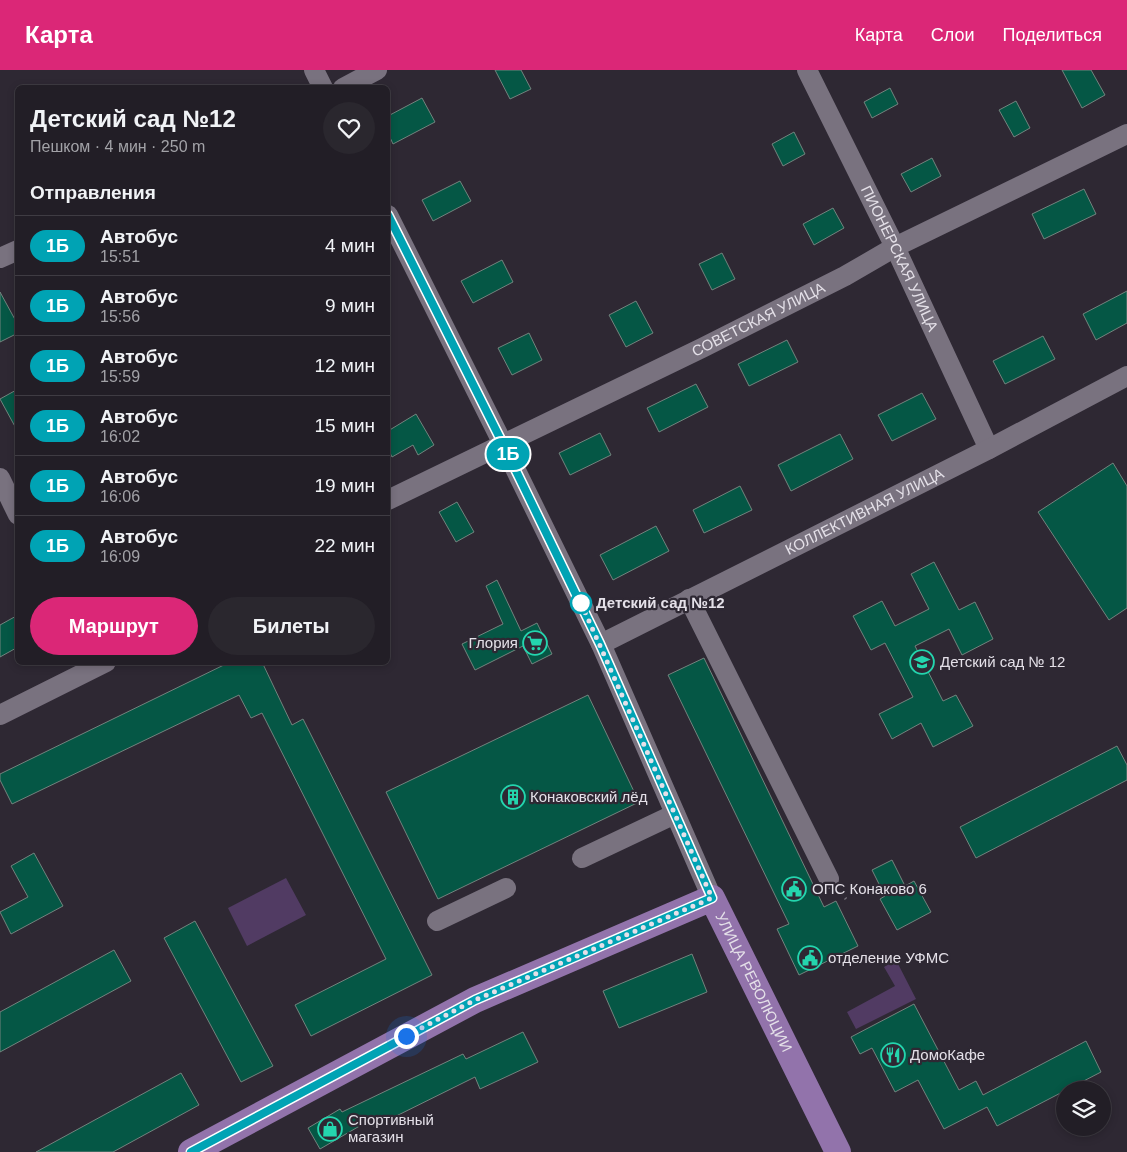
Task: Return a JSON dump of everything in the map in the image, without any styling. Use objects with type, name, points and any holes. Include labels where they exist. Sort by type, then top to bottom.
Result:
[{"type":"main road","points":[[191,1152],[475,1000],[712,898]]},
{"type":"main road","name":"УЛИЦА РЕВОЛЮЦИИ","points":[[712,898],[838,1152]]},
{"type":"street","points":[[314,70],[322,85]]},
{"type":"street","points":[[349,85],[378,70]]},
{"type":"street","name":"ПИОНЕРСКАЯ УЛИЦА","points":[[807,70],[894,247],[988,449]]},
{"type":"street","name":"СОВЕТСКАЯ УЛИЦА","points":[[390,499],[828,285],[894,247],[1127,134]]},
{"type":"street","name":"УЛИЦА РЕВОЛЮЦИИ","points":[[390,219],[503,444],[600,644],[712,898]]},
{"type":"street","points":[[0,258],[15,251]]},
{"type":"street","name":"КОЛЛЕКТИВНАЯ УЛИЦА","points":[[600,644],[988,449],[1127,376]]},
{"type":"street","points":[[0,478],[15,509]]},
{"type":"street","points":[[689,599],[829,879]]},
{"type":"street","points":[[0,715],[96,665]]},
{"type":"street","points":[[582,858],[675,814]]},
{"type":"street","points":[[437,921],[506,888]]},
{"type":"shaded area","points":[[286,878],[306,915],[247,946],[228,908]]},
{"type":"shaded area","points":[[896,960],[916,999],[856,1029],[847,1012],[895,986],[884,967]]},
{"type":"building","points":[[495,70],[521,70],[531,89],[510,99]]},
{"type":"building","points":[[1062,70],[1091,70],[1105,95],[1082,108]]},
{"type":"building","points":[[890,88],[898,104],[872,118],[864,102]]},
{"type":"building","points":[[422,98],[435,122],[393,144],[390,137],[390,115]]},
{"type":"building","points":[[1016,101],[1030,128],[1014,137],[999,110]]},
{"type":"building","points":[[794,132],[805,154],[783,166],[772,144]]},
{"type":"building","points":[[932,158],[941,176],[911,192],[901,174]]},
{"type":"building","points":[[460,181],[471,201],[433,221],[422,200]]},
{"type":"building","points":[[1084,189],[1096,214],[1044,239],[1032,214]]},
{"type":"building","points":[[833,208],[844,228],[814,245],[803,224]]},
{"type":"building","points":[[722,253],[735,279],[712,290],[699,264]]},
{"type":"building","points":[[502,260],[513,282],[473,303],[461,281]]},
{"type":"building","points":[[1127,291],[1127,323],[1096,340],[1083,314]]},
{"type":"building","points":[[0,292],[15,320],[15,334],[0,342]]},
{"type":"building","points":[[636,301],[653,333],[626,347],[609,315]]},
{"type":"building","points":[[529,333],[542,360],[512,375],[498,348]]},
{"type":"building","points":[[1043,336],[1055,359],[1005,384],[993,361]]},
{"type":"building","points":[[787,340],[798,362],[749,386],[738,364]]},
{"type":"building","points":[[696,384],[708,407],[659,432],[647,408]]},
{"type":"building","points":[[15,391],[15,426],[0,399]]},
{"type":"building","points":[[922,393],[936,419],[892,441],[878,415]]},
{"type":"building","points":[[416,414],[434,445],[418,455],[413,445],[392,457],[390,453],[390,430]]},
{"type":"building","points":[[600,433],[611,455],[570,475],[559,453]]},
{"type":"building","points":[[840,434],[853,459],[791,491],[778,465]]},
{"type":"building","points":[[1113,463],[1127,486],[1127,608],[1109,620],[1038,512]]},
{"type":"building","points":[[740,486],[752,510],[704,533],[693,510]]},
{"type":"building","points":[[457,502],[474,532],[456,542],[439,512]]},
{"type":"building","points":[[656,526],[669,551],[613,580],[600,555]]},
{"type":"building","points":[[934,562],[959,610],[975,602],[993,639],[962,655],[949,629],[915,646],[943,701],[956,695],[973,726],[933,747],[921,723],[892,739],[879,714],[913,697],[885,643],[871,650],[853,616],[882,601],[895,626],[929,609],[911,574]]},
{"type":"building","points":[[497,580],[521,631],[537,623],[552,654],[532,664],[523,646],[475,670],[462,644],[503,624],[486,586]]},
{"type":"building","points":[[15,617],[15,649],[0,657],[0,625]]},
{"type":"building","points":[[704,658],[824,907],[836,901],[858,946],[799,975],[777,929],[789,924],[668,675]]},
{"type":"building","points":[[224,665],[263,665],[292,725],[303,719],[432,975],[311,1036],[295,1005],[386,959],[262,713],[251,718],[239,695],[12,804],[0,780],[0,774]]},
{"type":"building","name":"Конаковский лёд","points":[[588,695],[639,802],[438,899],[386,792]]},
{"type":"building","points":[[1117,746],[1127,765],[1127,780],[976,858],[960,827]]},
{"type":"building","points":[[34,853],[63,906],[11,934],[0,912],[28,897],[11,866]]},
{"type":"building","points":[[892,860],[905,886],[914,881],[931,912],[897,930],[880,899],[885,896],[872,870]]},
{"type":"building","points":[[195,921],[273,1066],[241,1082],[164,938]]},
{"type":"building","points":[[114,950],[131,981],[0,1052],[0,1012]]},
{"type":"building","points":[[692,954],[707,992],[619,1028],[603,991]]},
{"type":"building","points":[[914,1004],[959,1090],[976,1081],[983,1095],[1086,1041],[1101,1072],[1084,1081],[1056,1081],[1056,1095],[997,1126],[987,1107],[944,1129],[918,1080],[895,1092],[872,1048],[860,1054],[851,1037]]},
{"type":"building","points":[[523,1032],[538,1062],[480,1089],[475,1077],[374,1127],[370,1120],[320,1149],[308,1128],[340,1109],[342,1112],[463,1054],[466,1059]]},
{"type":"building","points":[[181,1073],[199,1105],[113,1152],[36,1152]]},
{"type":"bus line","name":"1Б","points":[[191,1152],[475,1000],[712,898],[600,644],[503,444],[390,219]]},
{"type":"place","name":"Детский сад №12","points":[[581,603]]},
{"type":"place","name":"Глория","points":[[535,643]]},
{"type":"place","name":"Детский сад № 12","points":[[922,662]]},
{"type":"place","name":"Конаковский лёд","points":[[513,797]]},
{"type":"place","name":"ОПС Конаково 6","points":[[794,889]]},
{"type":"place","name":"отделение УФМС","points":[[810,958]]},
{"type":"place","name":"ДомоКафе","points":[[893,1055]]},
{"type":"place","name":"Спортивный магазин","points":[[330,1129]]},
{"type":"route","points":[[406,1036],[475,1000],[712,898],[581,603]]}]
